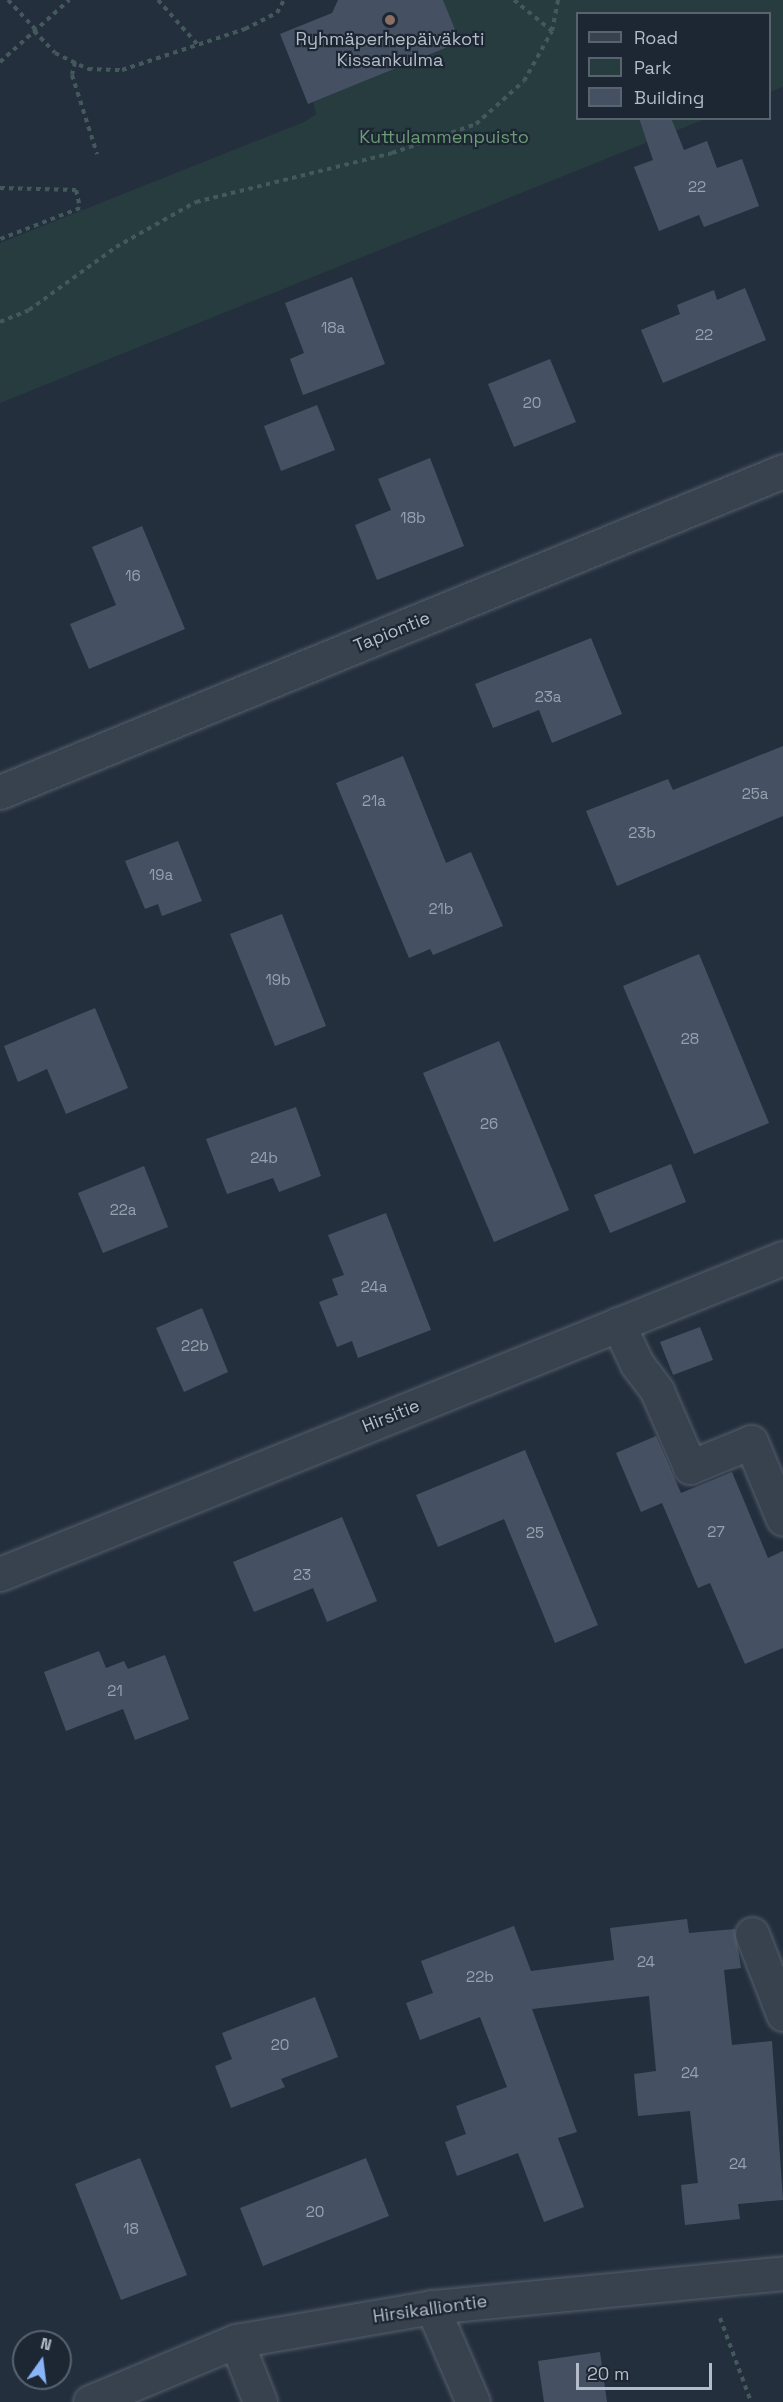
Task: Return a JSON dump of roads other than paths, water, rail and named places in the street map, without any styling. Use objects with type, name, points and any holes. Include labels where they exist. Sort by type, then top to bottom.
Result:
[{"type":"street","name":"Tapiontie","points":[[0,792],[783,471]]},
{"type":"street","name":"Hirsitie","points":[[0,1574],[783,1258]]},
{"type":"street","points":[[618,1324],[637,1364],[657,1391],[690,1467],[751,1442],[783,1519]]},
{"type":"street","points":[[752,1934],[783,2014]]},
{"type":"street","name":"Hirsikalliontie","points":[[90,2402],[236,2341],[432,2307],[783,2273]]},
{"type":"street","points":[[432,2307],[473,2402]]},
{"type":"street","points":[[236,2341],[260,2402]]},
{"type":"place","name":"Ryhmäperhepäiväkoti Kissankulma","points":[[390,20]]},
{"type":"park label","name":"Kuttulammenpuisto","points":[[444,137]]}]
